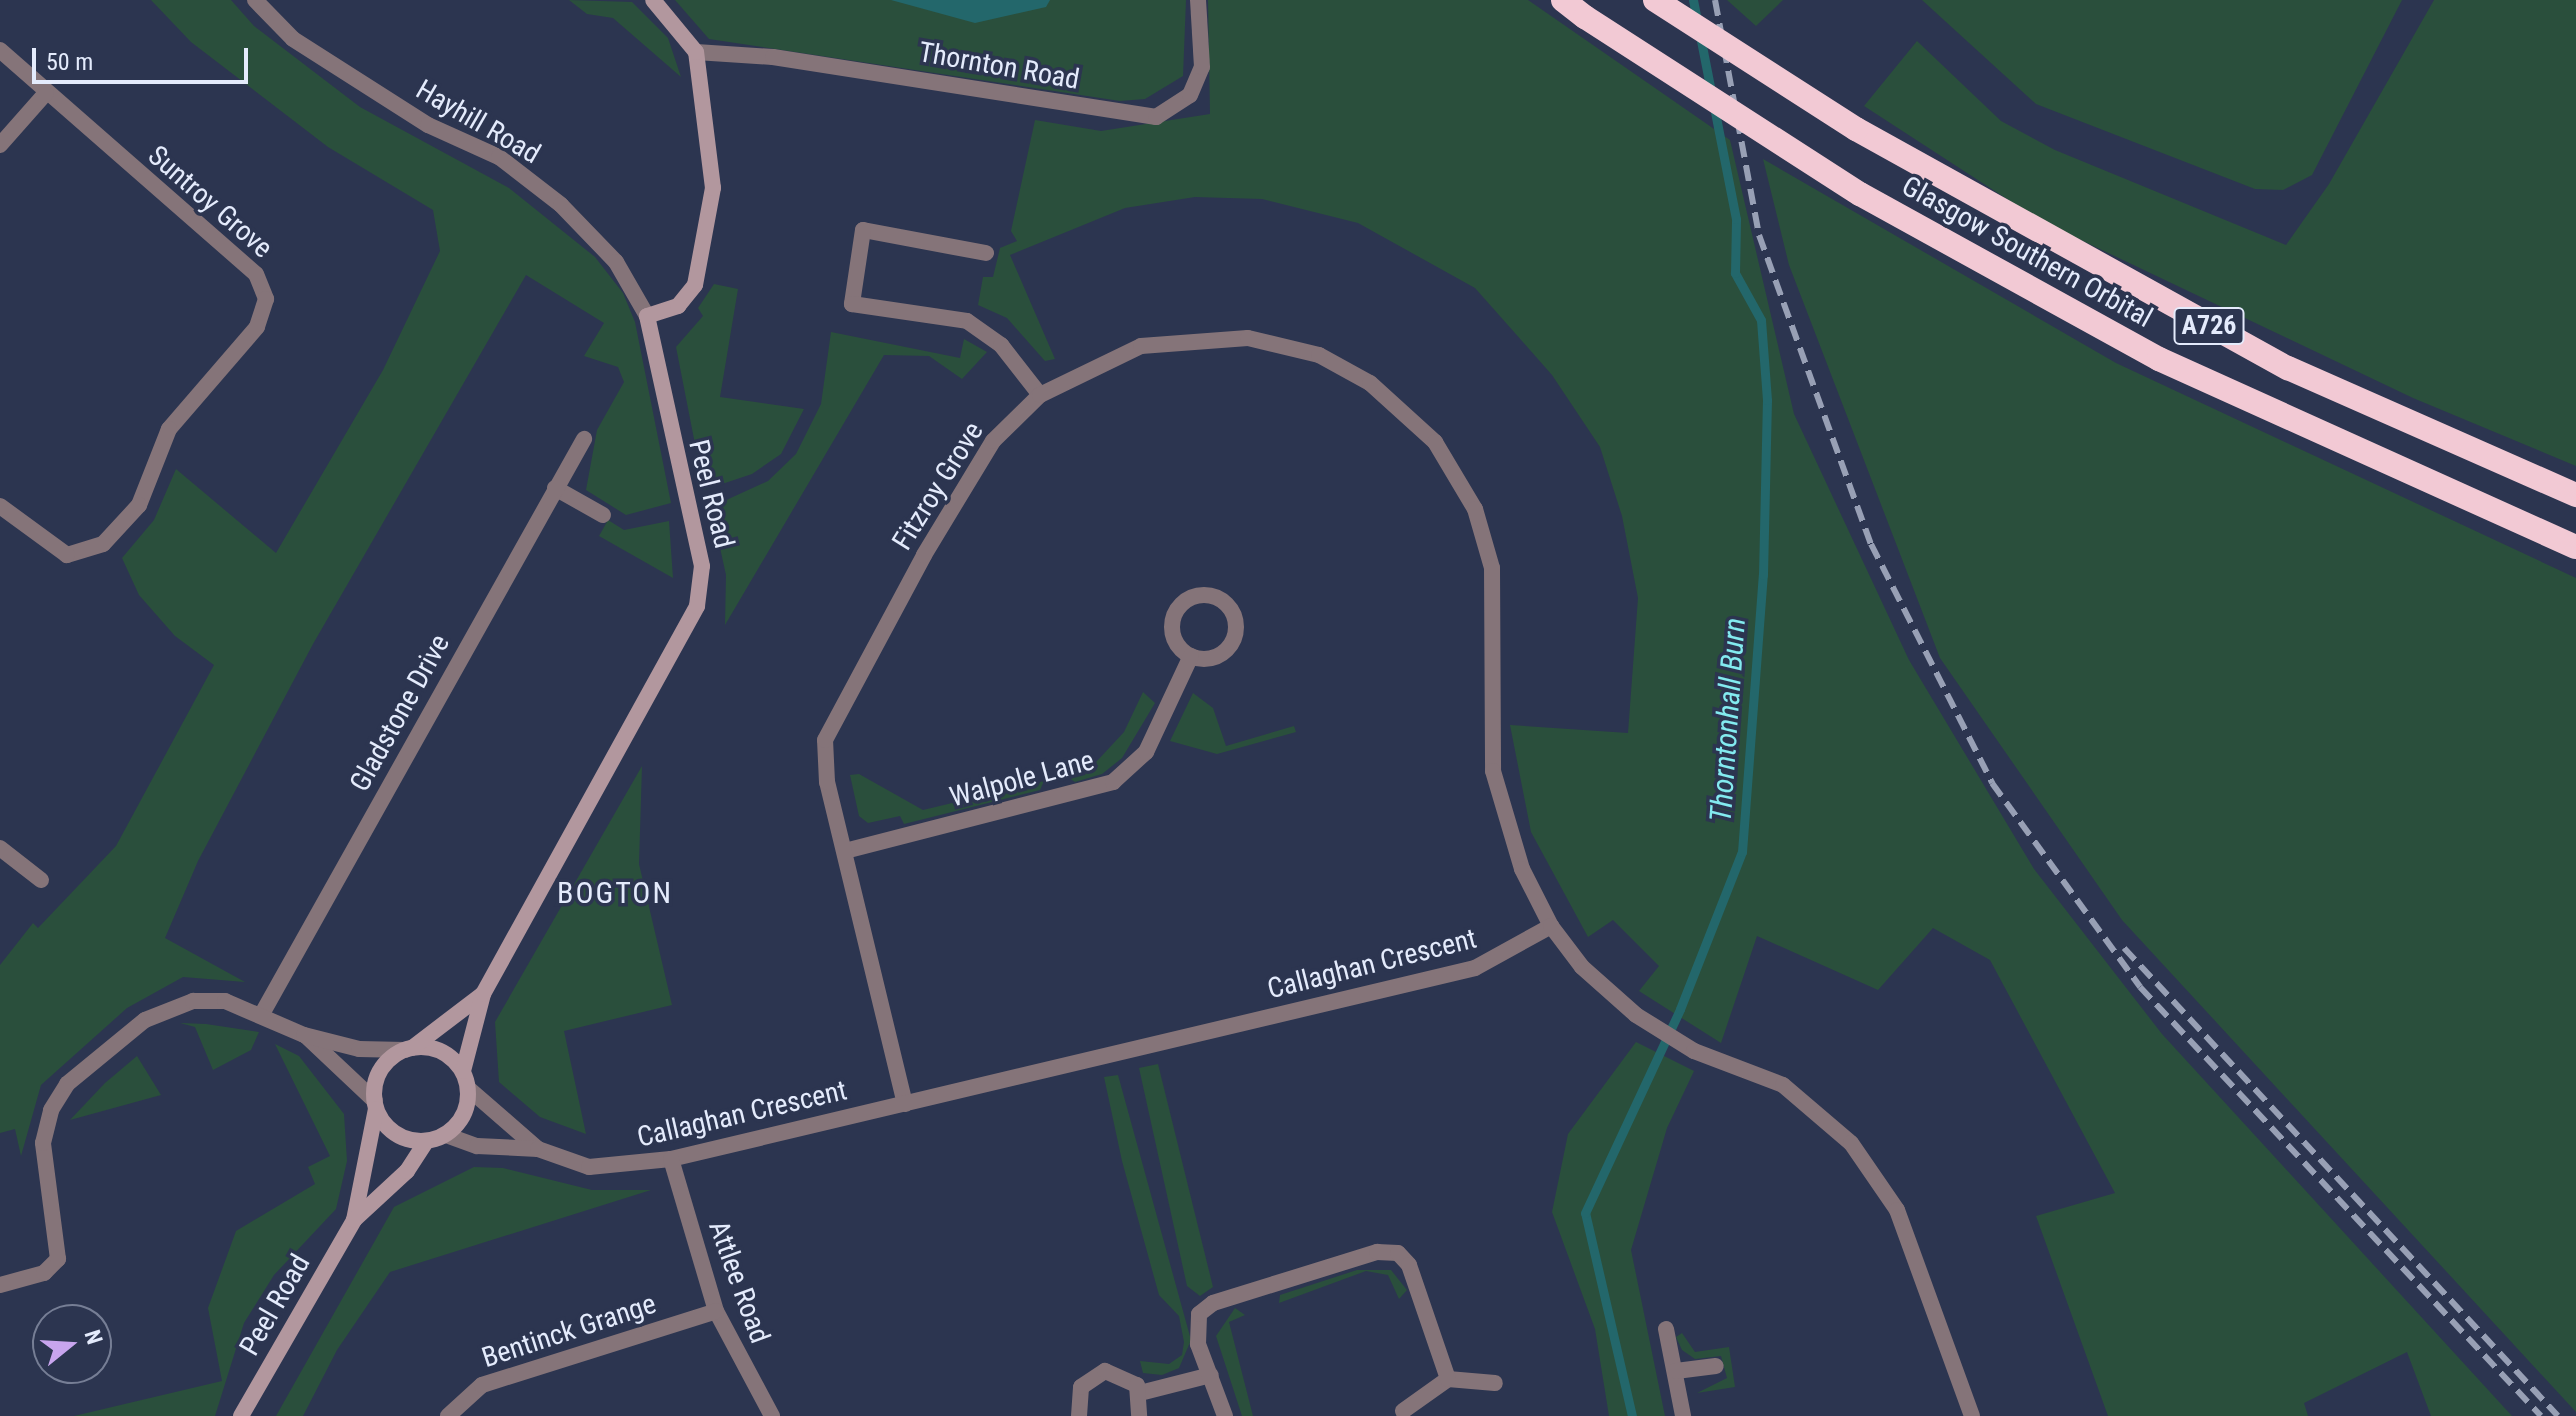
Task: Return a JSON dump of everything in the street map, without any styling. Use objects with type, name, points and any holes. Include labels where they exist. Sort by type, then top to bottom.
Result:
[{"type":"highway","name":"Glasgow Southern Orbital","points":[[1563,0],[1860,194],[2159,359],[2576,547]]},
{"type":"highway","name":"Glasgow Southern Orbital","points":[[1655,0],[1856,129],[2288,368],[2576,495]]},
{"type":"street","name":"Hayhill Road","points":[[255,0],[293,39],[428,125],[499,157],[561,205],[616,262],[647,316]]},
{"type":"street","points":[[647,316],[686,297],[707,242],[713,188],[696,52],[653,0]]},
{"type":"street","name":"Thornton Road","points":[[696,52],[773,57],[1156,117],[1190,95],[1202,67],[1198,0]]},
{"type":"street","name":"Suntroy Grove","points":[[0,50],[256,274],[265,311],[182,410],[139,505],[99,547],[67,555],[0,506]]},
{"type":"street","points":[[0,145],[46,93]]},
{"type":"street","points":[[986,253],[863,230],[852,304],[967,321],[1004,347],[1040,395]]},
{"type":"street","name":"Peel Road","points":[[483,994],[697,606],[702,566],[647,316]]},
{"type":"street","name":"Fitzroy Grove","points":[[905,1104],[823,754],[830,725],[993,441],[1040,395],[1141,346],[1248,338],[1319,355],[1366,380],[1435,442],[1475,509],[1492,568],[1493,771],[1517,855],[1551,926]]},
{"type":"street","name":"Gladstone Drive","points":[[263,1012],[584,439]]},
{"type":"street","points":[[555,488],[603,515]]},
{"type":"street","points":[[1193,597],[1215,597],[1231,610],[1234,640],[1211,659],[1191,656],[1175,641],[1173,620],[1193,597]]},
{"type":"street","name":"Walpole Lane","points":[[845,851],[1113,782],[1146,752],[1191,656]]},
{"type":"street","points":[[0,848],[41,880]]},
{"type":"street","points":[[1551,926],[1582,967],[1636,1015],[1703,1054],[1788,1088],[1831,1122],[1877,1176],[1897,1210],[1972,1416]]},
{"type":"street","name":"Callaghan Crescent","points":[[538,1149],[589,1167],[671,1159],[1475,968],[1551,926]]},
{"type":"street","points":[[354,1220],[381,1069],[483,994]]},
{"type":"street","points":[[463,1071],[483,994]]},
{"type":"street","points":[[0,1285],[44,1273],[58,1259],[43,1143],[67,1084],[167,1009],[225,1001],[263,1012],[304,1035],[359,1049],[442,1052],[463,1071],[469,1089],[464,1115],[446,1135],[426,1142],[393,1132],[375,1105],[304,1035]]},
{"type":"street","points":[[469,1089],[538,1149]]},
{"type":"street","points":[[446,1135],[477,1146],[538,1149]]},
{"type":"street","points":[[354,1220],[407,1171],[426,1142]]},
{"type":"street","name":"Attlee Road","points":[[671,1159],[716,1311],[772,1416]]},
{"type":"street","name":"Peel Road","points":[[241,1416],[354,1220]]},
{"type":"street","points":[[1225,1416],[1195,1328],[1213,1303],[1392,1251],[1409,1265],[1448,1379]]},
{"type":"street","name":"Bentinck Grange","points":[[448,1416],[482,1385],[716,1311]]},
{"type":"street","points":[[1666,1329],[1683,1416]]},
{"type":"street","points":[[1676,1371],[1716,1366]]},
{"type":"street","points":[[1079,1416],[1078,1395],[1097,1373],[1123,1374],[1140,1393],[1139,1416]]},
{"type":"street","points":[[1140,1393],[1211,1375]]},
{"type":"street","points":[[1403,1411],[1448,1379],[1495,1383]]},
{"type":"shaded area","points":[[151,0],[231,0],[254,26],[360,107],[509,188],[595,257],[623,293],[635,322],[671,503],[626,515],[586,490],[597,430],[624,382],[618,367],[584,356],[604,323],[526,275],[313,644],[198,861],[165,938],[245,982],[183,977],[127,1008],[41,1085],[21,1156],[15,1129],[0,1133],[0,965],[33,923],[38,928],[116,846],[214,665],[175,636],[139,595],[122,558],[154,520],[176,469],[276,553],[383,370],[440,251],[433,210],[328,147],[191,42]]},
{"type":"shaded area","points":[[569,0],[632,2],[668,38],[681,77],[613,18],[587,14]]},
{"type":"shaded area","points":[[675,0],[1186,0],[1183,76],[1145,99],[1120,101],[709,39]]},
{"type":"shaded area","points":[[891,0],[1050,0],[1046,7],[975,23]]},
{"type":"shaded area","points":[[1208,0],[1528,0],[1730,140],[1794,414],[1909,660],[2034,869],[2162,1034],[2512,1416],[2431,1416],[2407,1352],[2304,1403],[2308,1416],[2108,1416],[2036,1216],[2115,1193],[1990,960],[1933,928],[1878,990],[1757,936],[1721,1043],[1639,991],[1659,966],[1613,920],[1588,937],[1531,832],[1510,725],[1628,733],[1638,598],[1622,516],[1600,447],[1552,375],[1475,288],[1358,223],[1262,199],[1195,197],[1125,208],[1010,255],[1055,359],[1045,361],[1007,318],[978,305],[983,277],[993,277],[1000,248],[1017,241],[1011,231],[1035,120],[1101,131],[1210,114]]},
{"type":"shaded area","points":[[1727,0],[1783,0],[1756,26]]},
{"type":"shaded area","points":[[1922,0],[2402,0],[2312,175],[2283,190],[2255,189],[2036,104]]},
{"type":"shaded area","points":[[2434,0],[2576,0],[2576,466],[2413,398],[2041,221],[1864,106],[1917,41],[2001,121],[2055,150],[2286,245],[2329,184]]},
{"type":"shaded area","points":[[1763,159],[2116,363],[2576,578],[2576,1412],[2122,920],[1940,658],[1789,265]]},
{"type":"shaded area","points":[[714,284],[738,289],[720,397],[804,409],[781,454],[752,474],[704,490],[676,347],[703,316],[698,308]]},
{"type":"shaded area","points":[[831,332],[960,358],[964,339],[987,352],[962,379],[929,356],[884,355],[725,625],[726,575],[711,507],[768,481],[796,454],[821,404]]},
{"type":"shaded area","points":[[608,520],[624,530],[669,521],[673,578],[599,536]]},
{"type":"shaded area","points":[[1143,692],[1155,703],[1122,758],[1102,774],[1075,782],[1066,776],[1097,761],[1124,732]]},
{"type":"shaded area","points":[[1193,693],[1213,708],[1226,746],[1294,726],[1296,732],[1217,754],[1170,741]]},
{"type":"shaded area","points":[[642,766],[639,864],[672,1005],[564,1031],[586,1134],[540,1117],[499,1082],[495,1022]]},
{"type":"shaded area","points":[[859,774],[923,810],[1044,781],[1040,790],[904,824],[900,816],[868,823],[859,816],[850,775]]},
{"type":"shaded area","points":[[180,1023],[259,1032],[251,1050],[213,1070],[195,1027]]},
{"type":"shaded area","points":[[1636,1042],[1694,1071],[1667,1128],[1631,1250],[1665,1416],[1609,1416],[1595,1329],[1552,1212],[1568,1134]]},
{"type":"shaded area","points":[[275,1044],[299,1056],[344,1114],[347,1161],[336,1209],[274,1275],[244,1323],[215,1416],[74,1416],[222,1381],[208,1308],[236,1231],[315,1184],[308,1167],[330,1156]]},
{"type":"shaded area","points":[[137,1056],[161,1095],[70,1120],[105,1083]]},
{"type":"shaded area","points":[[1158,1064],[1213,1287],[1200,1296],[1187,1286],[1139,1068]]},
{"type":"shaded area","points":[[1118,1075],[1191,1340],[1179,1368],[1162,1375],[1143,1373],[1140,1361],[1169,1364],[1182,1355],[1184,1342],[1179,1316],[1159,1295],[1122,1161],[1104,1077]]},
{"type":"shaded area","points":[[474,1167],[503,1168],[592,1190],[651,1190],[390,1272],[337,1350],[303,1416],[276,1416],[394,1207]]},
{"type":"shaded area","points":[[1357,1270],[1391,1270],[1407,1290],[1399,1299],[1388,1275],[1366,1271],[1279,1303],[1280,1295]]},
{"type":"shaded area","points":[[1235,1308],[1245,1315],[1229,1322],[1253,1416],[1242,1416],[1216,1336]]},
{"type":"shaded area","points":[[1682,1333],[1695,1352],[1729,1347],[1735,1387],[1697,1393],[1727,1378],[1721,1356],[1695,1359],[1682,1350],[1676,1337]]},
{"type":"waterway","name":"Thorntonhall Burn","points":[[1632,1416],[1585,1213],[1680,1009],[1742,852],[1763,575],[1767,400],[1761,320],[1735,273],[1736,219],[1693,0]]},
{"type":"railway","points":[[1715,0],[1759,235],[1871,544],[1992,783],[2140,987],[2541,1416]]},
{"type":"railway","points":[[2124,948],[2558,1416]]},
{"type":"district","name":"BOGTON","points":[[615,893]]}]
